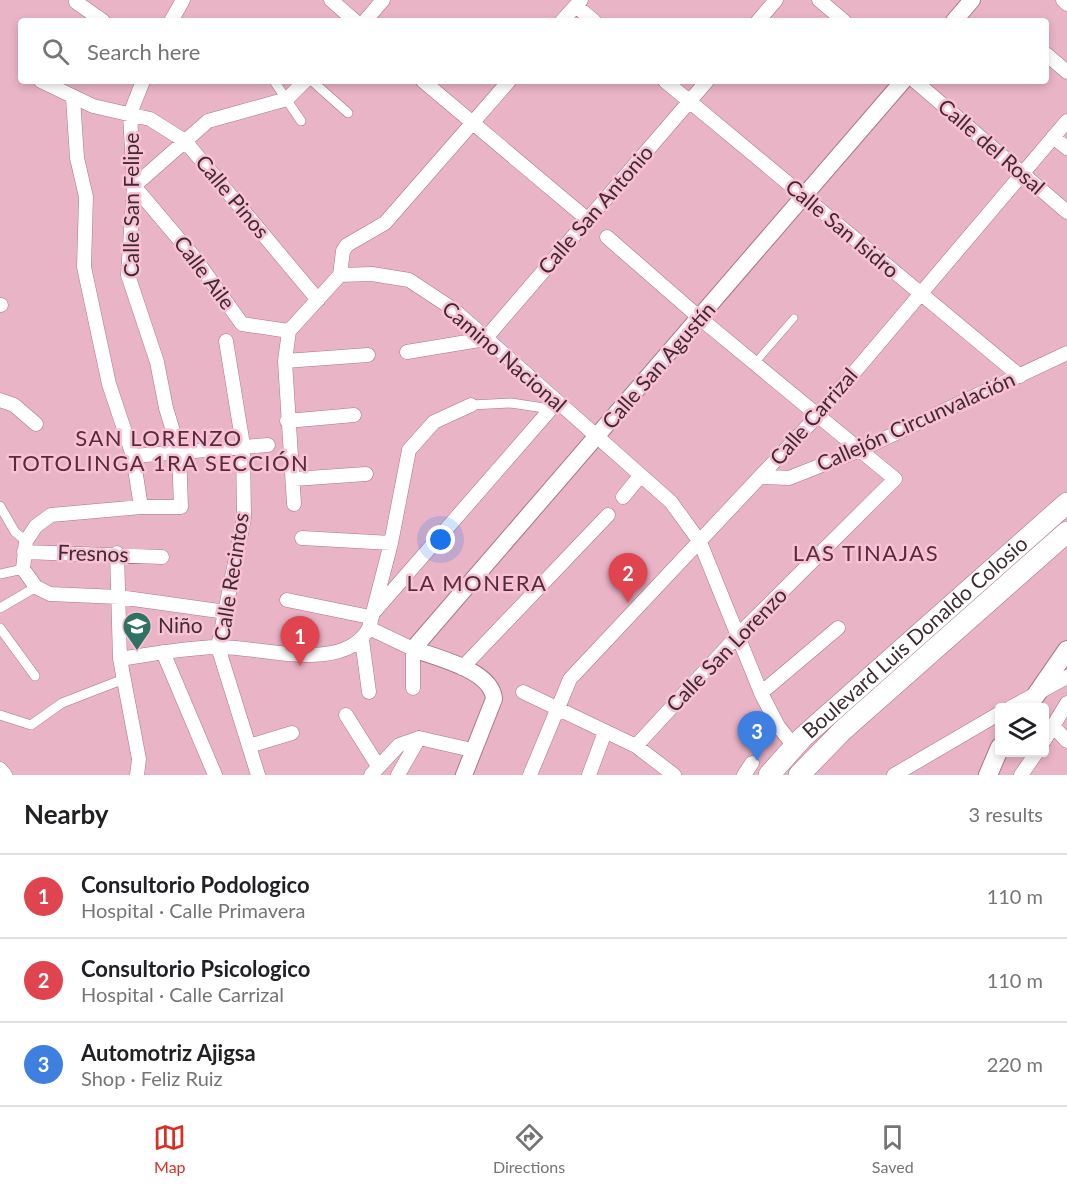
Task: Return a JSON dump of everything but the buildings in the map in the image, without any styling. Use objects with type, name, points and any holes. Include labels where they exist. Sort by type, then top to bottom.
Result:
[{"type":"highway","name":"Boulevard Luis Donaldo Colosio","points":[[760,769],[794,746],[1067,503]]},
{"type":"highway","name":"Boulevard Luis Donaldo Colosio","points":[[800,775],[843,730],[1067,532]]},
{"type":"main road","points":[[1031,703],[1067,650]]},
{"type":"main road","points":[[988,775],[995,757]]},
{"type":"street","points":[[173,18],[183,0]]},
{"type":"street","points":[[331,0],[352,18]]},
{"type":"street","points":[[368,18],[383,0]]},
{"type":"street","points":[[761,18],[776,0]]},
{"type":"street","points":[[819,0],[840,18]]},
{"type":"street","points":[[957,18],[972,0]]},
{"type":"street","points":[[1063,0],[1067,4]]},
{"type":"street","points":[[556,18],[572,1]]},
{"type":"street","points":[[564,18],[572,1]]},
{"type":"street","points":[[572,1],[591,18]]},
{"type":"street","points":[[76,2],[99,18]]},
{"type":"street","points":[[1049,57],[1067,72]]},
{"type":"street","name":"Calle Pinos","points":[[47,84],[93,106],[150,119],[185,141],[318,300]]},
{"type":"street","points":[[130,114],[142,84]]},
{"type":"street","points":[[276,84],[301,121]]},
{"type":"street","points":[[134,186],[208,121],[287,99],[302,84]]},
{"type":"street","points":[[315,84],[348,113]]},
{"type":"street","points":[[426,84],[587,219]]},
{"type":"street","points":[[294,504],[285,361],[289,332],[340,275],[343,251],[347,245],[385,223],[506,84]]},
{"type":"street","name":"Calle San Isidro","points":[[669,84],[1020,376]]},
{"type":"street","name":"Calle San Antonio","points":[[485,339],[705,84]]},
{"type":"street","name":"Calle San Agustín","points":[[413,649],[701,319],[900,84]]},
{"type":"street","name":"Calle del Rosal","points":[[918,84],[1067,212]]},
{"type":"street","points":[[73,98],[77,158],[86,197],[84,267],[91,311],[109,384],[133,456],[141,507],[51,515],[36,526],[25,547],[23,568],[36,587],[50,594],[119,597],[226,612]]},
{"type":"street","name":"Calle San Felipe","points":[[130,114],[134,186],[128,275],[157,362],[166,408],[179,451],[182,507],[141,507]]},
{"type":"street","name":"Calle Carrizal","points":[[530,775],[570,679],[818,415],[1067,121]]},
{"type":"street","points":[[1053,137],[1067,148]]},
{"type":"street","name":"Calle Aile","points":[[134,186],[194,257],[242,324],[289,332]]},
{"type":"street","points":[[607,237],[701,319],[860,450]]},
{"type":"street","name":"Camino Nacional","points":[[340,275],[372,274],[409,280],[453,309],[553,406],[596,437],[671,502],[700,542],[761,693],[778,726],[794,746]]},
{"type":"street","points":[[407,352],[485,339]]},
{"type":"street","name":"Calle Recintos","points":[[226,341],[243,445],[244,518],[218,647],[258,775]]},
{"type":"street","name":"Callejón Circunvalación","points":[[761,477],[789,478],[860,450],[1020,376],[1064,352]]},
{"type":"street","points":[[285,361],[368,355]]},
{"type":"street","points":[[0,400],[14,405],[36,424]]},
{"type":"street","points":[[369,692],[367,628],[391,543],[409,450],[434,422],[471,405],[511,403],[553,406]]},
{"type":"street","points":[[120,659],[218,647],[306,655],[341,652],[367,628],[553,406]]},
{"type":"street","points":[[287,421],[354,415]]},
{"type":"street","points":[[133,456],[243,445],[268,445]]},
{"type":"street","name":"Calle San Lorenzo","points":[[636,747],[738,635],[895,479],[860,450]]},
{"type":"street","points":[[294,479],[366,474]]},
{"type":"street","points":[[623,497],[640,476]]},
{"type":"street","points":[[0,506],[25,547]]},
{"type":"street","points":[[462,668],[608,515]]},
{"type":"street","points":[[302,538],[391,543]]},
{"type":"street","name":"Fresnos","points":[[25,547],[162,556]]},
{"type":"street","points":[[117,553],[120,659],[139,759],[137,775]]},
{"type":"street","points":[[0,574],[23,568]]},
{"type":"street","points":[[0,608],[36,587]]},
{"type":"street","points":[[287,600],[367,628],[483,678],[491,686],[494,699],[464,775]]},
{"type":"street","points":[[0,628],[35,676]]},
{"type":"street","points":[[761,693],[838,628]]},
{"type":"street","points":[[413,649],[413,688]]},
{"type":"street","points":[[163,652],[215,775]]},
{"type":"street","points":[[1018,703],[1042,688],[1067,677]]},
{"type":"street","points":[[1,713],[31,725],[62,703],[124,679]]},
{"type":"street","points":[[523,692],[558,707],[636,747],[674,775]]},
{"type":"street","points":[[1049,734],[1067,703]]},
{"type":"street","points":[[346,715],[375,771],[399,745],[419,738],[472,750]]},
{"type":"street","points":[[894,775],[995,715]]},
{"type":"street","points":[[1054,727],[1067,741]]},
{"type":"street","points":[[589,775],[605,732]]},
{"type":"street","points":[[249,746],[292,733]]},
{"type":"street","points":[[398,775],[419,738]]},
{"type":"street","points":[[1021,775],[1033,757]]},
{"type":"street","points":[[0,768],[5,775]]},
{"type":"street","points":[[744,775],[760,769]]},
{"type":"lane","points":[[755,363],[794,318]]},
{"type":"place","name":"Consultorio Psicologico","points":[[628,603]]},
{"type":"place","name":"Niño","points":[[137,652]]},
{"type":"place","name":"Consultorio Podologico","points":[[300,666]]},
{"type":"place","name":"Automotriz Ajigsa","points":[[757,761]]},
{"type":"district","name":"SAN LORENZO TOTOLINGA 1RA SECCIÓN","points":[[159,450]]},
{"type":"district","name":"LAS TINAJAS","points":[[866,553]]},
{"type":"district","name":"LA MONERA","points":[[477,583]]}]
